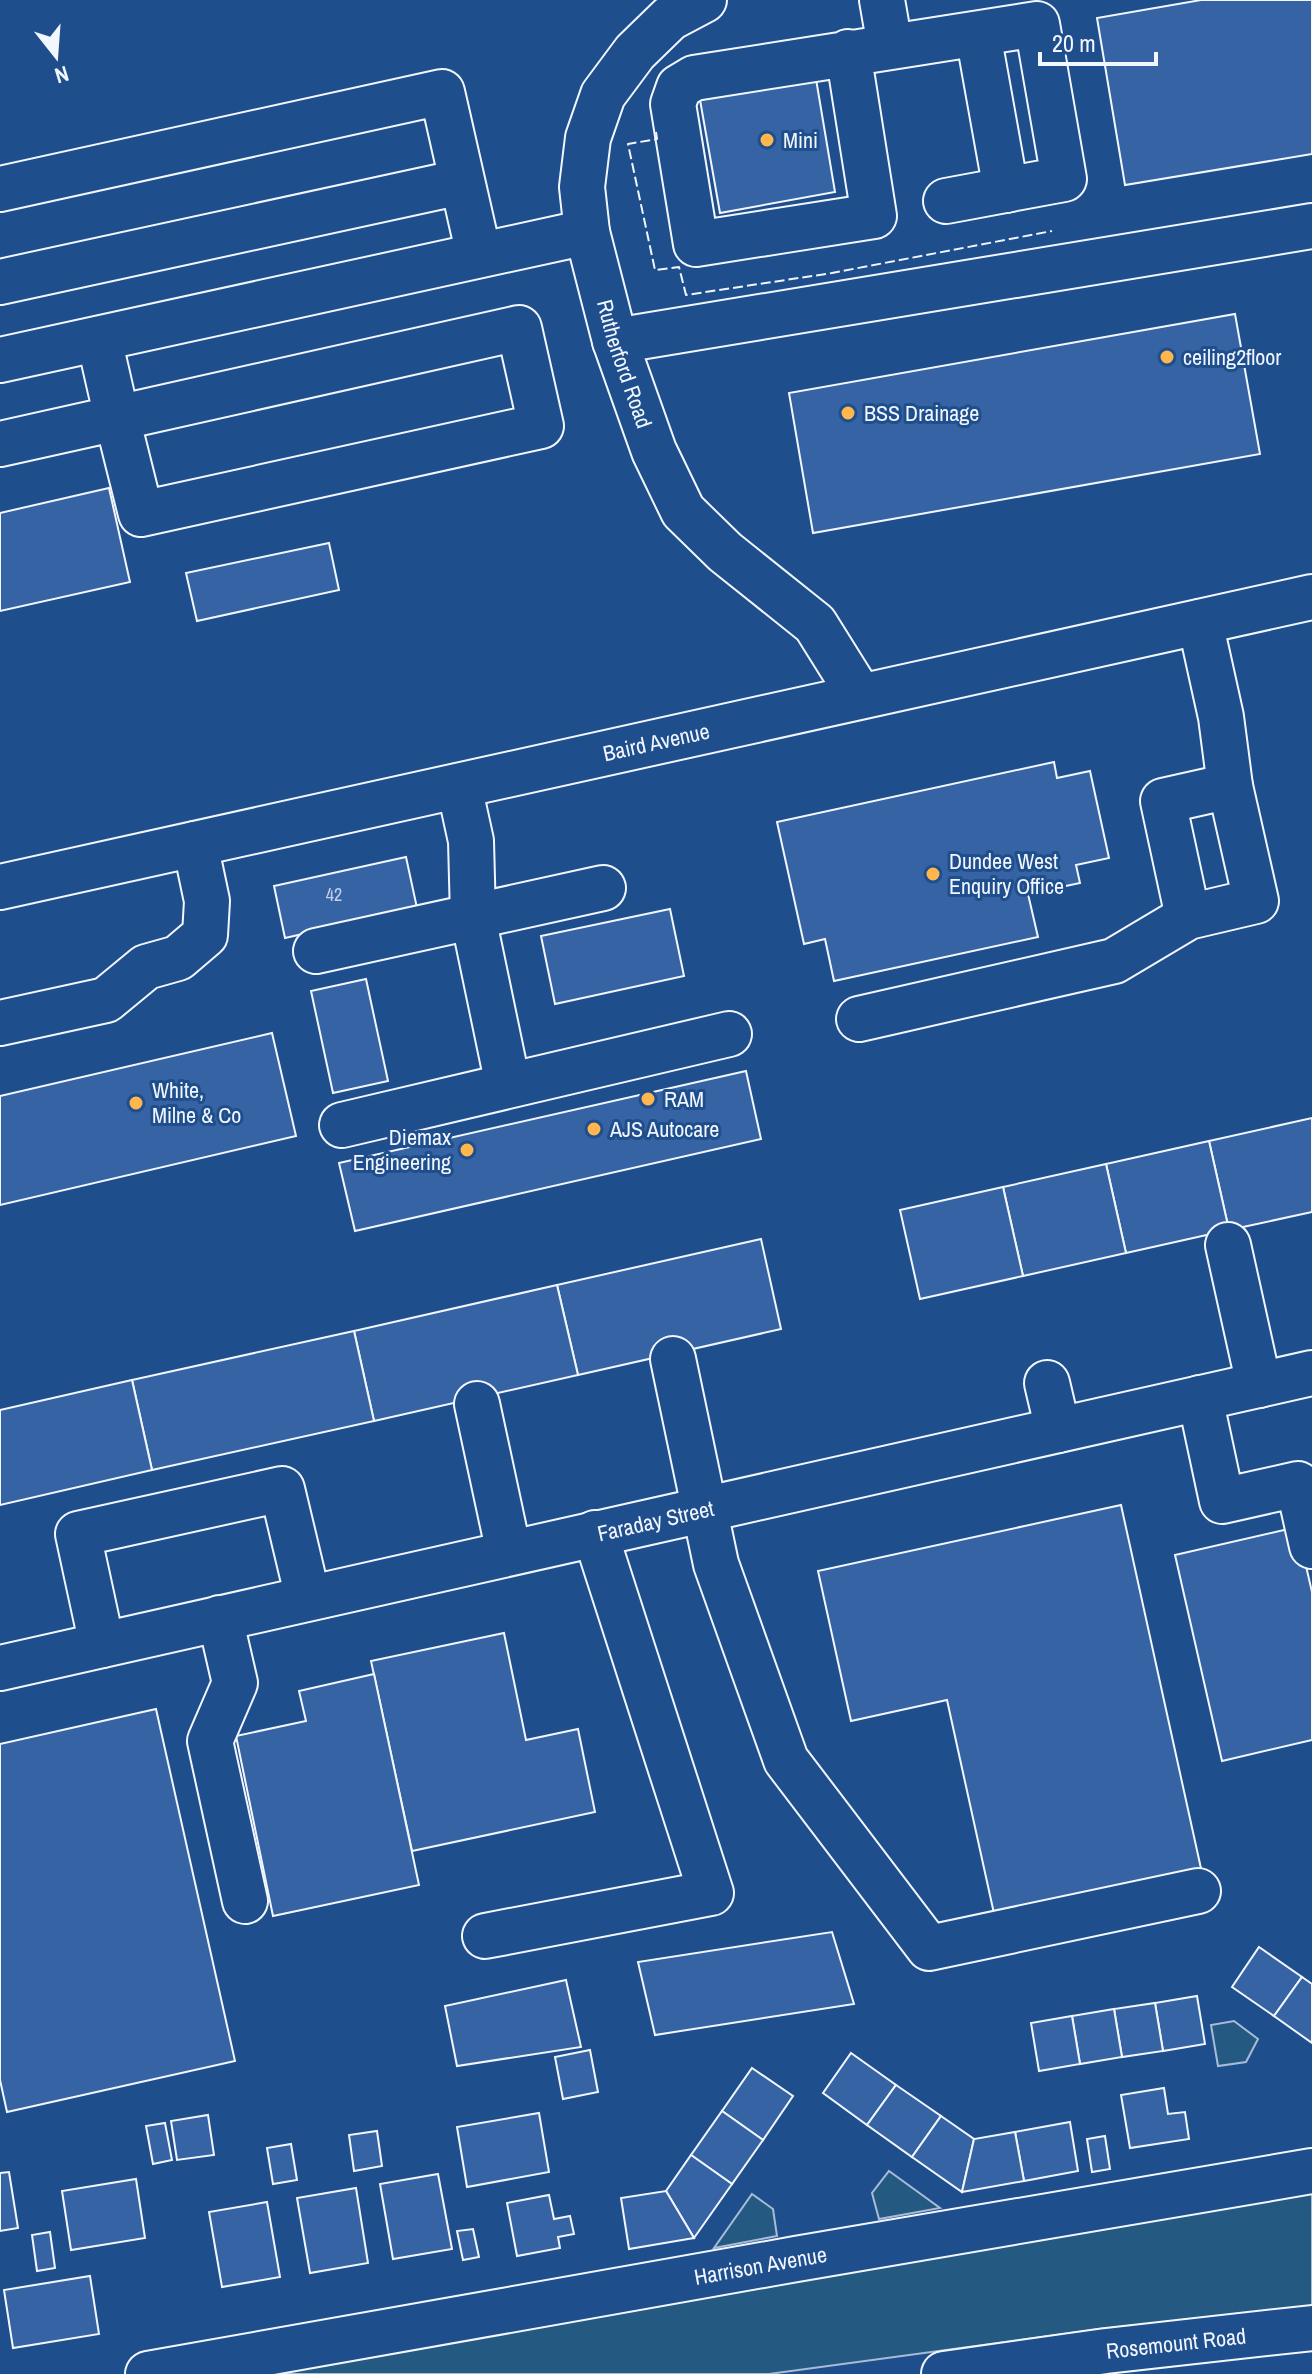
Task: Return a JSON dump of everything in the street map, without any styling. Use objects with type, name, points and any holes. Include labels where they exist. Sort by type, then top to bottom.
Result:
[{"type":"street","name":"Rutherford Road","points":[[704,0],[670,18],[635,52],[603,95],[588,138],[582,187],[587,232],[615,341],[654,451],[683,511],[725,552],[815,624],[860,696]]},
{"type":"street","points":[[882,0],[869,49],[874,216],[696,244],[673,104],[679,87],[694,78],[869,49],[1037,24],[1064,179],[946,201]]},
{"type":"street","points":[[978,34],[1006,190]]},
{"type":"street","points":[[0,189],[442,92],[479,255]]},
{"type":"street","points":[[0,282],[461,182]]},
{"type":"street","points":[[615,341],[1312,226]]},
{"type":"street","points":[[0,360],[587,232]]},
{"type":"street","points":[[0,444],[117,418],[519,328],[541,426],[141,514],[117,418],[99,339]]},
{"type":"street","name":"Baird Avenue","points":[[0,887],[1312,597]]},
{"type":"street","points":[[859,1019],[1114,961],[1188,917],[1256,901],[1230,786],[1221,717],[1200,622]]},
{"type":"street","points":[[459,786],[471,841],[473,917],[508,1085]]},
{"type":"street","points":[[1188,917],[1163,801],[1230,786]]},
{"type":"street","points":[[0,1023],[106,1000],[146,967],[178,958],[205,935],[207,901],[195,844]]},
{"type":"street","points":[[316,951],[603,888]]},
{"type":"street","points":[[342,1125],[729,1034]]},
{"type":"street","points":[[1228,1245],[1259,1385]]},
{"type":"street","points":[[673,1359],[716,1564],[786,1760],[929,1948],[1198,1891]]},
{"type":"street","name":"Faraday Street","points":[[0,1668],[1312,1373]]},
{"type":"street","points":[[1047,1383],[1058,1430]]},
{"type":"street","points":[[1200,1398],[1222,1501],[1298,1484],[1312,1546]]},
{"type":"street","points":[[477,1404],[509,1553]]},
{"type":"street","points":[[102,1645],[78,1534],[282,1489],[308,1598]]},
{"type":"street","points":[[485,1936],[711,1893],[595,1533]]},
{"type":"street","points":[[220,1618],[235,1683],[210,1741],[245,1901]]},
{"type":"street","name":"Harrison Avenue","points":[[148,2374],[209,2369],[782,2261],[1312,2171]]},
{"type":"street","name":"Rosemount Road","points":[[944,2374],[1108,2363],[1312,2328]]},
{"type":"shaded area","points":[[1234,2021],[1258,2039],[1246,2062],[1218,2066],[1211,2025]]},
{"type":"shaded area","points":[[889,2171],[940,2208],[879,2219],[872,2193]]},
{"type":"shaded area","points":[[1312,2190],[1312,2306],[1100,2329],[769,2374],[284,2374],[297,2365]]},
{"type":"shaded area","points":[[752,2194],[773,2209],[777,2236],[714,2248]]},
{"type":"building","points":[[1201,0],[1312,0],[1312,154],[1125,185],[1097,18]]},
{"type":"building","points":[[816,79],[835,192],[720,213],[700,100]]},
{"type":"building","points":[[1235,314],[1260,454],[813,533],[789,393]]},
{"type":"building","points":[[109,488],[130,582],[0,611],[0,513]]},
{"type":"building","points":[[329,543],[339,590],[197,621],[186,573]]},
{"type":"building","name":"Dundee West Enquiry Office","points":[[1054,762],[1057,778],[1090,771],[1109,858],[1076,865],[1080,883],[1028,894],[1038,937],[834,981],[825,939],[804,944],[777,822]]},
{"type":"building","points":[[406,857],[417,908],[285,938],[274,886]]},
{"type":"building","points":[[670,909],[684,976],[555,1004],[541,936]]},
{"type":"building","points":[[366,979],[388,1081],[333,1093],[311,991]]},
{"type":"building","points":[[272,1033],[296,1136],[0,1205],[0,1096]]},
{"type":"building","points":[[746,1071],[761,1139],[355,1231],[339,1163]]},
{"type":"building","points":[[1312,1118],[1312,1212],[1229,1230],[1209,1141]]},
{"type":"building","points":[[1209,1141],[1229,1230],[1126,1253],[1106,1164]]},
{"type":"building","points":[[1106,1164],[1126,1253],[1023,1276],[1003,1187]]},
{"type":"building","points":[[1003,1187],[1023,1276],[920,1299],[900,1210]]},
{"type":"building","points":[[761,1239],[781,1329],[578,1375],[557,1285]]},
{"type":"building","points":[[557,1285],[578,1375],[374,1421],[354,1331]]},
{"type":"building","points":[[354,1331],[374,1421],[152,1470],[132,1380]]},
{"type":"building","points":[[132,1380],[152,1470],[0,1505],[0,1410]]},
{"type":"building","points":[[1121,1505],[1202,1873],[995,1918],[947,1700],[851,1721],[818,1571]]},
{"type":"building","points":[[1297,1527],[1312,1592],[1312,1740],[1222,1761],[1175,1555]]},
{"type":"building","points":[[504,1633],[526,1740],[578,1729],[595,1812],[412,1851],[371,1661]]},
{"type":"building","points":[[374,1674],[419,1885],[273,1916],[236,1736],[306,1721],[299,1691]]},
{"type":"building","points":[[156,1709],[235,2061],[7,2112],[0,2080],[0,1744]]},
{"type":"building","points":[[832,1932],[854,2004],[655,2035],[638,1962]]},
{"type":"building","points":[[1259,1947],[1302,1977],[1274,2016],[1232,1987]]},
{"type":"building","points":[[1302,1977],[1312,1984],[1312,2043],[1274,2016]]},
{"type":"building","points":[[566,1980],[581,2047],[457,2066],[445,2006]]},
{"type":"building","points":[[1197,1996],[1205,2044],[1163,2051],[1155,2003]]},
{"type":"building","points":[[1155,2003],[1163,2051],[1122,2057],[1114,2009]]},
{"type":"building","points":[[1114,2009],[1122,2057],[1080,2064],[1072,2016]]},
{"type":"building","points":[[1072,2016],[1080,2064],[1039,2071],[1031,2023]]},
{"type":"building","points":[[590,2050],[598,2092],[563,2099],[555,2057]]},
{"type":"building","points":[[851,2053],[896,2085],[867,2125],[823,2093]]},
{"type":"building","points":[[752,2068],[793,2096],[763,2140],[722,2111]]},
{"type":"building","points":[[896,2085],[941,2116],[912,2157],[867,2125]]},
{"type":"building","points":[[1164,2088],[1168,2114],[1185,2112],[1189,2139],[1130,2148],[1121,2095]]},
{"type":"building","points":[[722,2111],[763,2140],[732,2184],[691,2155]]},
{"type":"building","points":[[539,2113],[549,2172],[467,2187],[457,2127]]},
{"type":"building","points":[[208,2115],[214,2155],[177,2160],[171,2121]]},
{"type":"building","points":[[941,2116],[974,2139],[962,2192],[912,2157]]},
{"type":"building","points":[[1070,2122],[1078,2171],[1024,2181],[1015,2132]]},
{"type":"building","points":[[165,2123],[172,2160],[153,2164],[146,2126]]},
{"type":"building","points":[[377,2131],[382,2166],[354,2171],[349,2135]]},
{"type":"building","points":[[1015,2132],[1024,2181],[962,2192],[974,2139]]},
{"type":"building","points":[[1105,2136],[1110,2169],[1092,2172],[1087,2139]]},
{"type":"building","points":[[291,2144],[297,2180],[273,2184],[267,2148]]},
{"type":"building","points":[[691,2155],[732,2184],[694,2238],[666,2191]]},
{"type":"building","points":[[9,2172],[18,2228],[0,2231],[0,2173]]},
{"type":"building","points":[[438,2174],[452,2249],[393,2259],[380,2184]]},
{"type":"building","points":[[136,2179],[145,2238],[71,2250],[62,2191]]},
{"type":"building","points":[[356,2188],[368,2263],[310,2273],[297,2198]]},
{"type":"building","points":[[666,2191],[694,2238],[629,2249],[621,2198]]},
{"type":"building","points":[[549,2195],[554,2219],[570,2216],[574,2234],[558,2237],[560,2248],[517,2256],[507,2203]]},
{"type":"building","points":[[267,2202],[280,2277],[222,2287],[209,2212]]},
{"type":"building","points":[[473,2229],[479,2257],[463,2260],[457,2231]]},
{"type":"building","points":[[50,2232],[55,2268],[37,2271],[32,2235]]},
{"type":"building","points":[[90,2276],[99,2334],[13,2348],[4,2290]]},
{"type":"fence","points":[[656,132],[657,139],[628,144],[655,270],[679,267],[686,295],[832,273],[1052,231]]},
{"type":"place","name":"Mini","points":[[767,140]]},
{"type":"place","name":"ceiling2floor","points":[[1167,357]]},
{"type":"place","name":"BSS Drainage","points":[[848,413]]},
{"type":"place","name":"Dundee West Enquiry Office","points":[[933,874]]},
{"type":"place","name":"RAM","points":[[648,1099]]},
{"type":"place","name":"White, Milne & Co","points":[[136,1103]]},
{"type":"place","name":"AJS Autocare","points":[[594,1129]]},
{"type":"place","name":"Diemax Engineering","points":[[467,1150]]}]
